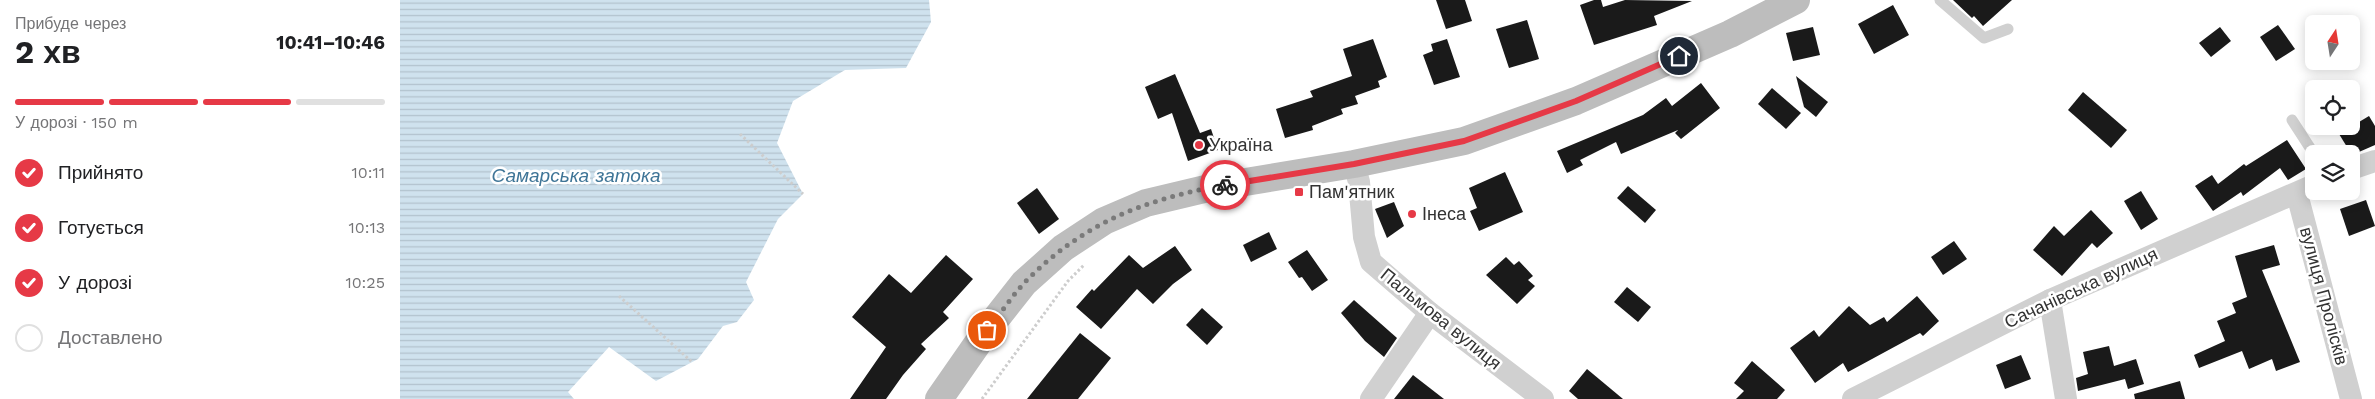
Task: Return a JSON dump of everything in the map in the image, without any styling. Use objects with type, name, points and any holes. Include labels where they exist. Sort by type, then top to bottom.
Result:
[{"type":"main road","points":[[939,399],[987,330],[1024,283],[1063,248],[1104,221],[1146,204],[1210,188],[1354,164],[1464,141],[1576,101],[1730,34],[1796,0]]},
{"type":"street","points":[[2360,166],[2375,160]]},
{"type":"street","name":"Пальмова вулиця","points":[[1354,164],[1359,182],[1364,237],[1371,262],[1430,313],[1544,399]]},
{"type":"street","name":"Сачанівська вулиця","points":[[1853,399],[2050,300],[2305,189]]},
{"type":"street","name":"вулиця Пролісків","points":[[2307,200],[2350,399]]},
{"type":"street","points":[[2050,300],[2066,399]]},
{"type":"street","points":[[1371,399],[1430,313]]},
{"type":"lane","points":[[1940,0],[1984,38],[2008,30]]},
{"type":"lane","points":[[2292,120],[2308,145]]},
{"type":"path","points":[[740,134],[803,194]]},
{"type":"path","points":[[982,399],[1068,281],[1090,258]]},
{"type":"path","points":[[619,296],[692,362]]},
{"type":"water","name":"Самарська затока","points":[[400,0],[929,0],[931,22],[906,68],[845,70],[793,101],[777,143],[803,194],[778,219],[746,282],[754,300],[737,322],[723,326],[698,359],[656,381],[609,347],[568,392],[574,399],[400,399]]},
{"type":"building","points":[[1436,0],[1465,0],[1472,21],[1446,29]]},
{"type":"building","points":[[1594,0],[1601,0],[1603,7],[1625,0],[1692,1],[1654,16],[1657,25],[1594,45],[1580,5]]},
{"type":"building","points":[[1953,0],[2012,0],[1983,26],[1974,16],[1972,18]]},
{"type":"building","points":[[1893,5],[1909,35],[1874,54],[1858,24]]},
{"type":"building","points":[[1527,20],[1539,59],[1509,68],[1496,29]]},
{"type":"building","points":[[2278,25],[2295,49],[2276,61],[2260,37]]},
{"type":"building","points":[[1813,27],[1820,55],[1793,61],[1786,33]]},
{"type":"building","points":[[2220,27],[2231,41],[2211,57],[2199,43]]},
{"type":"building","points":[[1373,39],[1387,77],[1378,81],[1380,87],[1355,96],[1358,104],[1341,109],[1343,114],[1312,126],[1313,130],[1285,138],[1276,109],[1313,97],[1310,91],[1352,76],[1343,49]]},
{"type":"building","points":[[1447,39],[1460,77],[1434,85],[1423,55],[1433,51],[1431,44]]},
{"type":"building","points":[[1175,74],[1200,133],[1211,129],[1218,150],[1188,161],[1172,113],[1158,119],[1145,87]]},
{"type":"building","points":[[1796,76],[1828,102],[1816,117],[1804,107]]},
{"type":"building","points":[[1701,83],[1720,108],[1681,139],[1675,133],[1678,130],[1621,154],[1616,142],[1580,160],[1583,165],[1567,173],[1557,151],[1643,115],[1666,98],[1672,106]]},
{"type":"building","points":[[1772,88],[1801,113],[1786,129],[1758,104]]},
{"type":"building","points":[[2083,92],[2127,130],[2111,148],[2068,110]]},
{"type":"building","points":[[2369,116],[2375,126],[2375,145],[2360,152],[2360,145],[2346,145],[2340,135],[2360,135],[2360,121]]},
{"type":"building","points":[[2287,140],[2305,170],[2288,180],[2280,168],[2243,196],[2241,192],[2213,211],[2195,186],[2212,175],[2218,184],[2244,164],[2246,166]]},
{"type":"building","points":[[1505,172],[1523,212],[1479,231],[1470,211],[1477,208],[1469,188]]},
{"type":"building","points":[[1628,186],[1656,210],[1645,223],[1617,198]]},
{"type":"building","points":[[1037,188],[1059,219],[1039,234],[1017,203]]},
{"type":"building","points":[[2141,191],[2158,219],[2141,230],[2124,201]]},
{"type":"building","points":[[2366,200],[2375,226],[2349,236],[2340,209]]},
{"type":"building","points":[[1394,202],[1404,226],[1387,238],[1375,209]]},
{"type":"building","points":[[2091,210],[2113,233],[2097,248],[2092,243],[2062,276],[2033,250],[2054,226],[2064,236]]},
{"type":"building","points":[[1269,232],[1277,249],[1251,262],[1243,245]]},
{"type":"building","points":[[1954,241],[1967,259],[1943,275],[1931,257]]},
{"type":"building","points":[[2274,245],[2280,265],[2262,270],[2300,362],[2276,371],[2272,359],[2249,369],[2242,351],[2199,368],[2194,355],[2225,341],[2217,321],[2236,313],[2232,303],[2247,297],[2235,256]]},
{"type":"building","points":[[1175,246],[1192,270],[1173,284],[1153,304],[1137,289],[1101,329],[1076,307],[1092,289],[1094,291],[1129,255],[1143,268]]},
{"type":"building","points":[[1307,250],[1328,280],[1312,291],[1302,277],[1299,278],[1288,262]]},
{"type":"building","points":[[946,255],[973,279],[943,312],[949,318],[921,344],[926,349],[903,375],[886,399],[850,399],[886,347],[852,317],[889,274],[911,293]]},
{"type":"building","points":[[1506,257],[1514,265],[1519,261],[1533,276],[1528,280],[1535,286],[1517,304],[1486,275]]},
{"type":"building","points":[[1627,287],[1651,307],[1638,322],[1614,302]]},
{"type":"building","points":[[1917,296],[1939,321],[1923,336],[1920,333],[1848,372],[1843,363],[1815,383],[1790,348],[1814,330],[1819,337],[1849,306],[1870,325],[1884,317],[1887,322]]},
{"type":"building","points":[[1354,300],[1397,338],[1384,357],[1365,341],[1341,313]]},
{"type":"building","points":[[1202,308],[1223,327],[1207,345],[1186,325]]},
{"type":"building","points":[[1080,333],[1111,358],[1078,399],[1027,399]]},
{"type":"building","points":[[2109,346],[2114,366],[2136,359],[2144,384],[2128,389],[2125,379],[2078,391],[2076,378],[2088,374],[2083,352]]},
{"type":"building","points":[[2021,355],[2031,379],[2005,389],[1996,365]]},
{"type":"building","points":[[1752,361],[1785,390],[1777,399],[1736,399],[1744,391],[1734,383]]},
{"type":"building","points":[[1587,369],[1623,399],[1578,399],[1569,391]]},
{"type":"building","points":[[1413,375],[1444,399],[1394,399]]},
{"type":"building","points":[[2180,381],[2185,399],[2135,399],[2134,394]]},
{"type":"way so far","points":[[987,330],[1024,283],[1063,248],[1104,221],[1146,204],[1225,185]]},
{"type":"place","name":"Україна","points":[[1199,145]]},
{"type":"place","name":"Пам'ятник","points":[[1299,192]]},
{"type":"place","name":"Інеса","points":[[1412,214]]},
{"type":"route","points":[[1225,185],[1354,164],[1374,158],[1464,141],[1576,101],[1679,56]]}]
